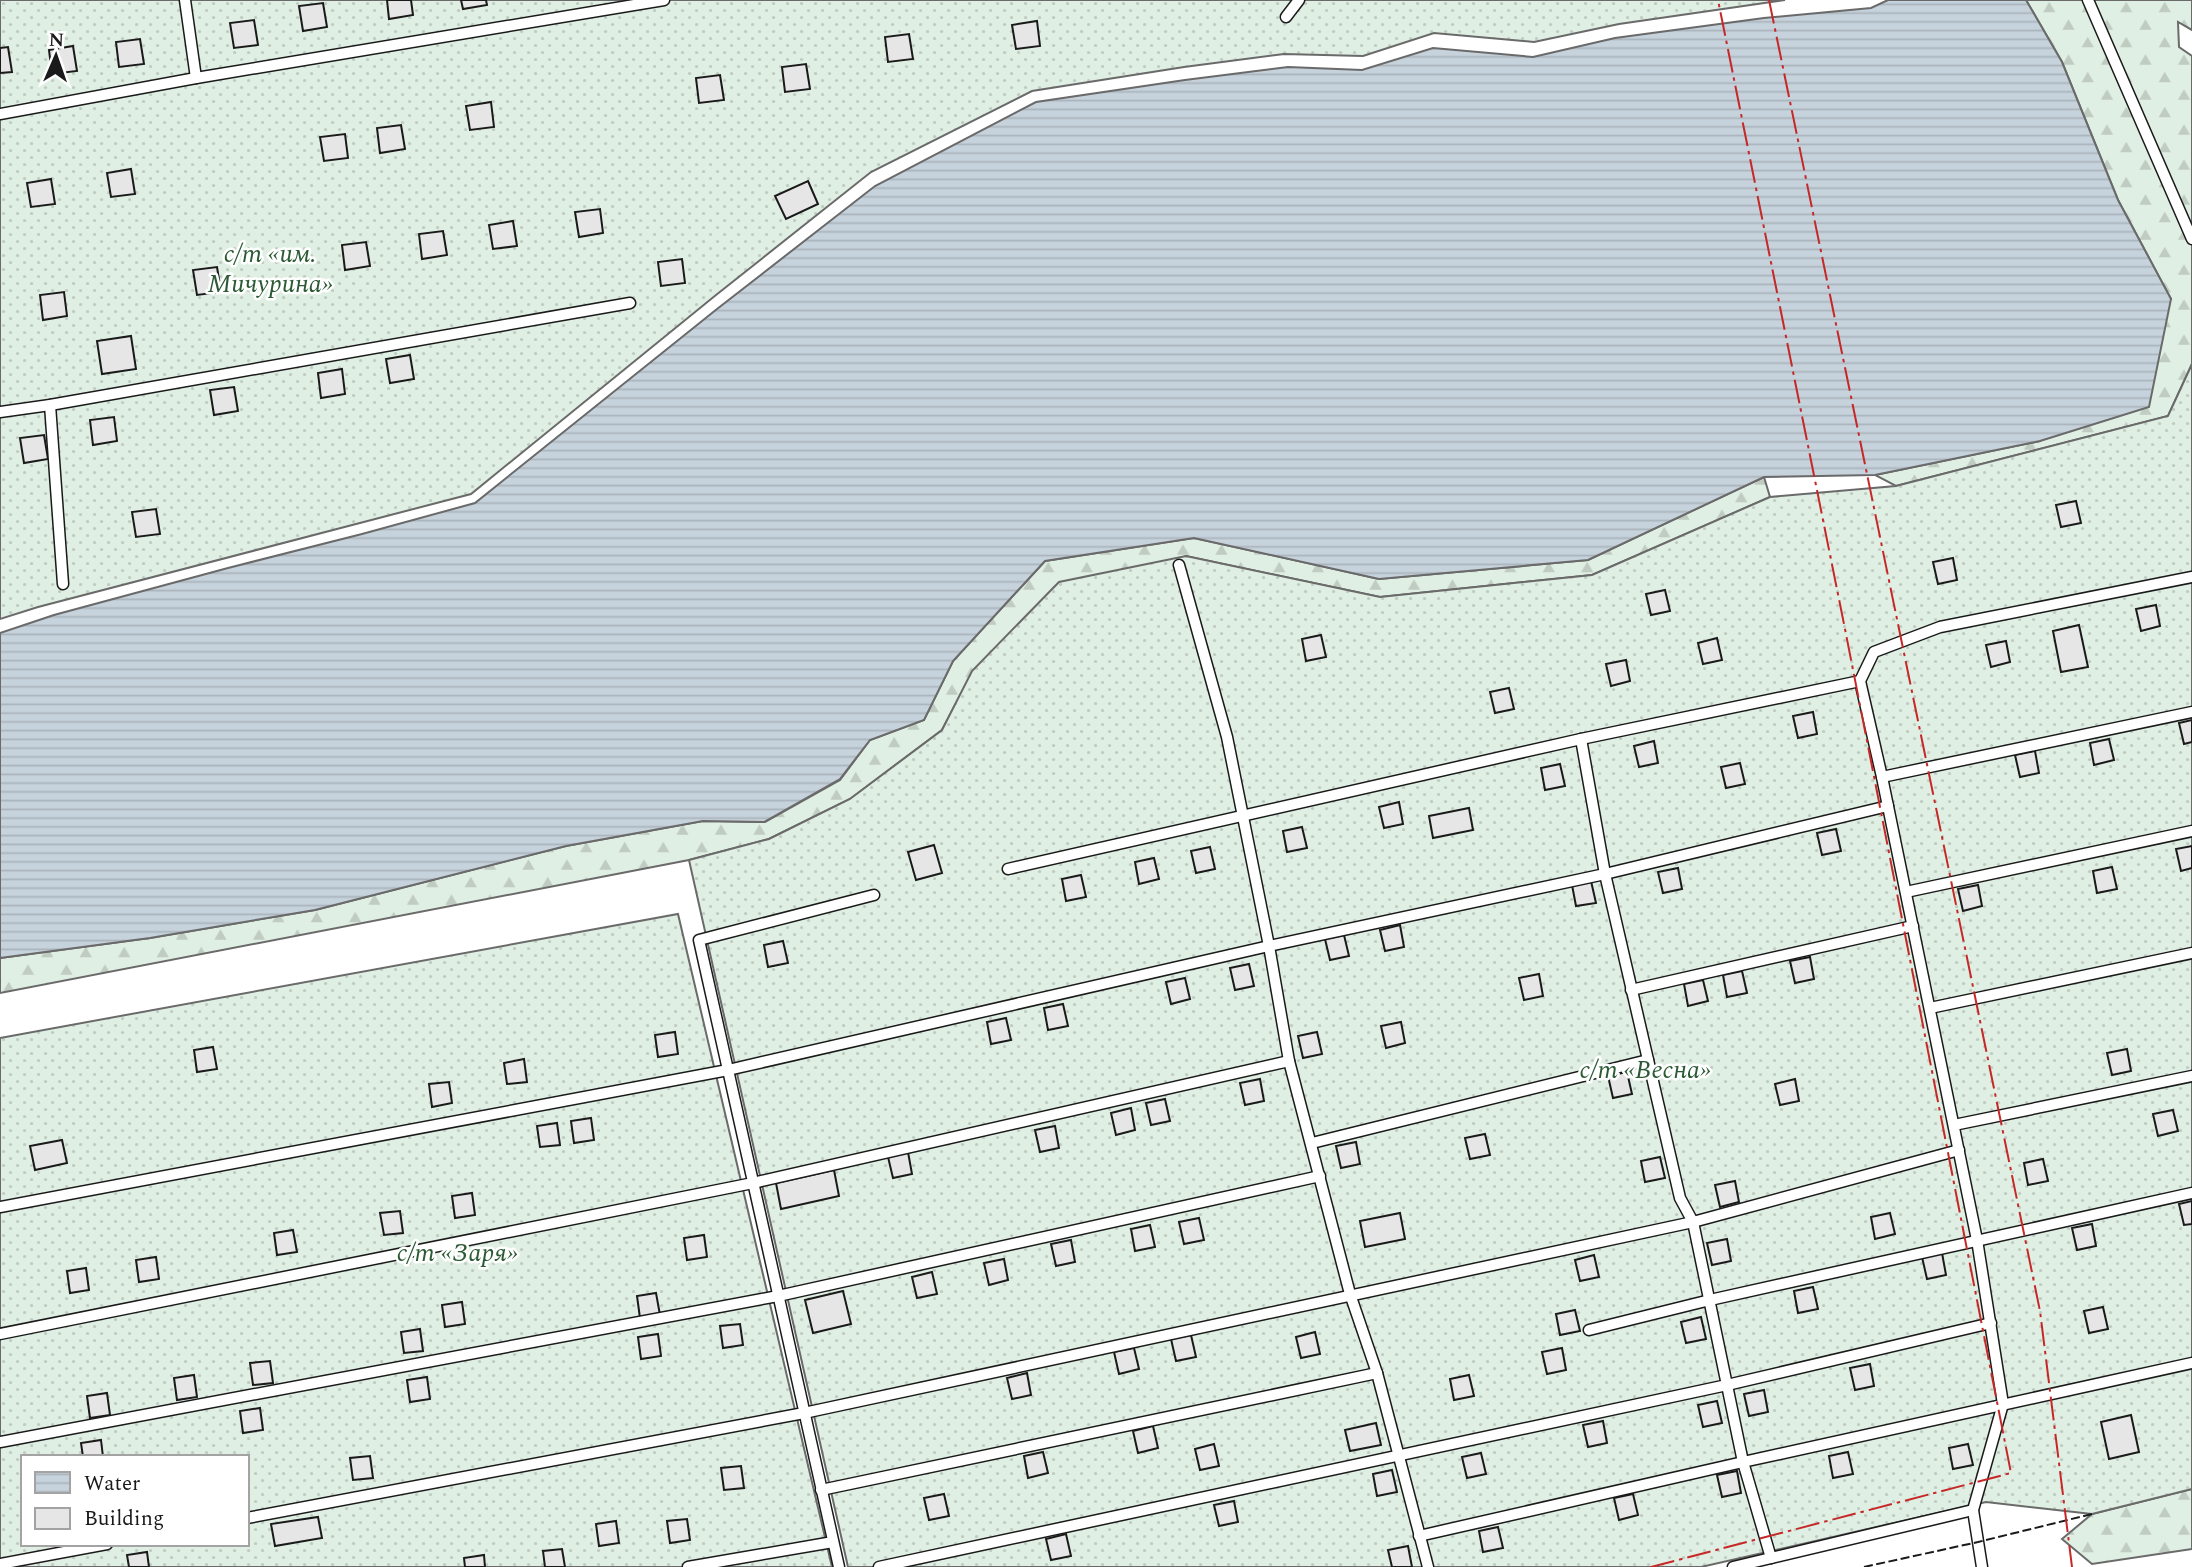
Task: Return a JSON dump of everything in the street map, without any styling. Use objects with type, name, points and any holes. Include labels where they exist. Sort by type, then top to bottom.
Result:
[{"type":"lane","points":[[185,0],[196,78]]},
{"type":"lane","points":[[0,114],[196,78],[664,0]]},
{"type":"lane","points":[[1286,17],[1298,0]]},
{"type":"lane","points":[[2088,0],[2192,239]]},
{"type":"lane","points":[[0,412],[630,303]]},
{"type":"lane","points":[[50,405],[63,584]]},
{"type":"lane","points":[[1179,565],[1227,737],[1289,1061],[1350,1294],[1377,1373],[1428,1567]]},
{"type":"lane","points":[[1982,1567],[1973,1510],[2003,1404],[1977,1240],[1860,681],[1874,652],[1940,627],[2192,577]]},
{"type":"lane","points":[[1008,869],[1581,739],[1860,681]]},
{"type":"lane","points":[[1882,777],[2192,712]]},
{"type":"lane","points":[[1581,739],[1605,874],[1631,990],[1680,1198],[1693,1222],[1743,1462],[1771,1558]]},
{"type":"lane","points":[[0,1207],[728,1070],[1269,946],[1605,874],[1888,806]]},
{"type":"lane","points":[[1906,892],[2192,831]]},
{"type":"lane","points":[[839,1567],[699,940],[874,895]]},
{"type":"lane","points":[[1631,990],[1913,926]]},
{"type":"lane","points":[[1930,1008],[2192,953]]},
{"type":"lane","points":[[1312,1143],[1648,1060]]},
{"type":"lane","points":[[0,1334],[753,1183],[1289,1061]]},
{"type":"lane","points":[[1954,1125],[2192,1076]]},
{"type":"lane","points":[[248,1518],[804,1413],[1693,1222],[1959,1150]]},
{"type":"lane","points":[[0,1442],[778,1296],[1320,1176]]},
{"type":"lane","points":[[1589,1330],[1710,1300],[2192,1193]]},
{"type":"lane","points":[[879,1567],[1727,1385],[1991,1323]]},
{"type":"lane","points":[[1419,1535],[2192,1363]]},
{"type":"lane","points":[[821,1490],[1377,1373]]},
{"type":"lane","points":[[1733,1567],[1973,1510]]},
{"type":"lane","points":[[688,1567],[833,1542]]},
{"type":"lane","points":[[0,1564],[96,1546]]},
{"type":"green space","name":"с/т «им. Мичурина»","points":[[0,0],[1785,0],[1619,24],[1534,42],[1434,33],[1363,56],[1284,54],[1032,91],[871,172],[471,494],[0,619]]},
{"type":"green space","points":[[2026,0],[2192,0],[2192,30],[2178,22],[2179,47],[2192,56],[2192,364],[2168,416],[1896,486],[1875,475],[2040,441],[2171,299],[2118,200],[2062,62]]},
{"type":"green space","name":"с/т «Весна»","points":[[2192,364],[2192,1489],[2092,1514],[1986,1502],[1701,1567],[848,1567],[689,860],[769,839],[850,799],[942,730],[972,671],[1059,582],[1186,556],[1380,597],[1592,575],[1770,497],[1896,486],[2168,416]]},
{"type":"green space","points":[[1764,477],[1770,497],[1592,575],[1380,597],[1186,556],[973,671],[942,730],[850,799],[769,839],[689,860],[0,993],[0,958],[150,938],[315,910],[566,846],[703,821],[765,822],[840,780],[870,740],[924,720],[953,661],[1045,561],[1194,538],[1379,579],[1588,560]]},
{"type":"green space","name":"с/т «Заря»","points":[[678,914],[832,1567],[0,1567],[0,1038]]},
{"type":"green space","points":[[2192,1489],[2192,1549],[2092,1564],[2062,1539],[2092,1514]]},
{"type":"water","points":[[1888,0],[2026,0],[2062,62],[2118,200],[2171,299],[2149,407],[2040,441],[1875,475],[1764,477],[1588,560],[1379,579],[1194,538],[1045,561],[953,661],[924,720],[870,740],[840,779],[764,822],[703,821],[566,846],[315,910],[150,938],[0,958],[0,633],[54,615],[475,503],[875,186],[1036,102],[1288,67],[1362,70],[1433,48],[1533,57],[1615,38],[1764,18],[1871,8]]},
{"type":"building","points":[[387,0],[411,0],[413,15],[389,19]]},
{"type":"building","points":[[461,0],[486,0],[487,5],[463,9]]},
{"type":"building","points":[[323,3],[327,27],[303,31],[299,6]]},
{"type":"building","points":[[254,20],[258,45],[234,48],[230,23]]},
{"type":"building","points":[[1037,21],[1040,46],[1016,49],[1012,25]]},
{"type":"building","points":[[909,34],[913,59],[888,62],[885,37]]},
{"type":"building","points":[[140,39],[144,64],[119,67],[116,42]]},
{"type":"building","points":[[73,46],[77,71],[52,74],[49,50]]},
{"type":"building","points":[[8,47],[12,72],[0,73],[0,48]]},
{"type":"building","points":[[806,64],[810,89],[785,92],[782,67]]},
{"type":"building","points":[[720,75],[724,100],[699,103],[696,78]]},
{"type":"building","points":[[491,102],[494,127],[470,130],[466,106]]},
{"type":"building","points":[[401,125],[405,149],[380,153],[377,128]]},
{"type":"building","points":[[345,134],[348,158],[324,161],[320,137]]},
{"type":"building","points":[[131,169],[135,194],[111,197],[107,173]]},
{"type":"building","points":[[51,179],[55,204],[31,207],[27,183]]},
{"type":"building","points":[[808,181],[818,204],[786,219],[775,196]]},
{"type":"building","points":[[600,209],[603,233],[579,237],[575,212]]},
{"type":"building","points":[[513,221],[517,246],[493,249],[489,225]]},
{"type":"building","points":[[443,231],[447,255],[422,259],[419,234]]},
{"type":"building","points":[[366,242],[370,266],[345,270],[342,245]]},
{"type":"building","points":[[682,259],[685,283],[661,286],[658,262]]},
{"type":"building","points":[[217,267],[221,292],[197,295],[193,270]]},
{"type":"building","points":[[64,292],[67,316],[43,320],[40,295]]},
{"type":"building","points":[[131,336],[136,369],[102,374],[97,341]]},
{"type":"building","points":[[410,355],[414,379],[390,383],[386,359]]},
{"type":"building","points":[[342,369],[345,394],[321,398],[318,373]]},
{"type":"building","points":[[234,387],[238,411],[214,415],[210,390]]},
{"type":"building","points":[[114,417],[117,441],[93,445],[90,420]]},
{"type":"building","points":[[44,435],[48,459],[24,463],[20,438]]},
{"type":"building","points":[[2076,501],[2081,523],[2061,527],[2056,505]]},
{"type":"building","points":[[156,509],[160,534],[136,537],[132,512]]},
{"type":"building","points":[[1953,558],[1957,580],[1938,584],[1933,562]]},
{"type":"building","points":[[1665,590],[1670,611],[1651,615],[1646,594]]},
{"type":"building","points":[[2156,605],[2160,626],[2141,631],[2136,609]]},
{"type":"building","points":[[2079,625],[2088,667],[2061,672],[2053,631]]},
{"type":"building","points":[[1321,635],[1326,657],[1306,661],[1302,639]]},
{"type":"building","points":[[1717,638],[1722,660],[1703,664],[1698,643]]},
{"type":"building","points":[[2006,641],[2010,662],[1991,667],[1986,645]]},
{"type":"building","points":[[1626,660],[1630,681],[1611,686],[1606,664]]},
{"type":"building","points":[[1509,688],[1514,709],[1495,713],[1490,692]]},
{"type":"building","points":[[1813,712],[1817,734],[1798,738],[1793,716]]},
{"type":"building","points":[[2192,720],[2192,742],[2184,744],[2179,723]]},
{"type":"building","points":[[2109,739],[2114,760],[2094,765],[2090,743]]},
{"type":"building","points":[[1654,741],[1658,763],[1639,767],[1634,746]]},
{"type":"building","points":[[2035,751],[2039,773],[2020,777],[2015,755]]},
{"type":"building","points":[[1740,763],[1745,784],[1726,788],[1721,767]]},
{"type":"building","points":[[1560,764],[1565,786],[1545,790],[1541,768]]},
{"type":"building","points":[[1399,802],[1403,824],[1384,828],[1379,807]]},
{"type":"building","points":[[1469,808],[1473,830],[1433,838],[1429,816]]},
{"type":"building","points":[[1302,827],[1307,848],[1287,852],[1283,831]]},
{"type":"building","points":[[1836,829],[1841,851],[1822,855],[1817,833]]},
{"type":"building","points":[[934,845],[942,873],[916,880],[908,852]]},
{"type":"building","points":[[2192,846],[2192,868],[2181,871],[2176,849]]},
{"type":"building","points":[[1210,847],[1215,869],[1196,873],[1191,851]]},
{"type":"building","points":[[1154,858],[1159,879],[1139,884],[1135,862]]},
{"type":"building","points":[[2112,867],[2117,889],[2097,893],[2093,871]]},
{"type":"building","points":[[1678,868],[1682,889],[1663,893],[1658,872]]},
{"type":"building","points":[[1081,875],[1086,897],[1066,901],[1062,879]]},
{"type":"building","points":[[1591,881],[1596,903],[1576,906],[1572,885]]},
{"type":"building","points":[[1978,885],[1982,906],[1963,911],[1958,889]]},
{"type":"building","points":[[1400,925],[1404,947],[1385,951],[1380,930]]},
{"type":"building","points":[[1344,935],[1349,956],[1330,960],[1325,939]]},
{"type":"building","points":[[783,941],[788,963],[768,967],[764,945]]},
{"type":"building","points":[[1810,957],[1814,979],[1795,983],[1790,961]]},
{"type":"building","points":[[1249,964],[1254,986],[1235,990],[1230,968]]},
{"type":"building","points":[[1742,971],[1747,993],[1727,997],[1723,975]]},
{"type":"building","points":[[1539,974],[1543,996],[1524,1000],[1519,978]]},
{"type":"building","points":[[1185,978],[1190,999],[1171,1004],[1166,982]]},
{"type":"building","points":[[1703,980],[1708,1001],[1688,1006],[1684,984]]},
{"type":"building","points":[[1063,1004],[1068,1026],[1048,1030],[1044,1008]]},
{"type":"building","points":[[1006,1018],[1011,1040],[991,1044],[987,1022]]},
{"type":"building","points":[[1401,1022],[1405,1043],[1386,1048],[1381,1026]]},
{"type":"building","points":[[675,1032],[678,1054],[658,1057],[655,1035]]},
{"type":"building","points":[[1317,1032],[1322,1054],[1303,1058],[1298,1036]]},
{"type":"building","points":[[213,1047],[217,1069],[197,1072],[194,1050]]},
{"type":"building","points":[[2127,1049],[2131,1071],[2112,1075],[2107,1053]]},
{"type":"building","points":[[524,1059],[527,1082],[507,1084],[504,1063]]},
{"type":"building","points":[[1627,1072],[1632,1094],[1613,1098],[1608,1076]]},
{"type":"building","points":[[1260,1079],[1264,1101],[1245,1105],[1240,1083]]},
{"type":"building","points":[[1795,1079],[1799,1101],[1780,1105],[1775,1084]]},
{"type":"building","points":[[449,1082],[452,1103],[432,1107],[429,1084]]},
{"type":"building","points":[[1165,1099],[1170,1121],[1151,1125],[1146,1103]]},
{"type":"building","points":[[1131,1108],[1135,1130],[1116,1135],[1111,1113]]},
{"type":"building","points":[[2173,1110],[2178,1131],[2158,1136],[2153,1114]]},
{"type":"building","points":[[591,1118],[594,1140],[574,1143],[571,1121]]},
{"type":"building","points":[[557,1123],[560,1145],[540,1147],[537,1126]]},
{"type":"building","points":[[1055,1126],[1059,1148],[1040,1152],[1035,1130]]},
{"type":"building","points":[[1485,1134],[1490,1155],[1470,1159],[1465,1138]]},
{"type":"building","points":[[62,1140],[67,1163],[35,1170],[30,1146]]},
{"type":"building","points":[[1356,1142],[1360,1164],[1341,1168],[1336,1146]]},
{"type":"building","points":[[908,1152],[912,1174],[893,1178],[888,1157]]},
{"type":"building","points":[[1660,1157],[1665,1178],[1645,1182],[1641,1161]]},
{"type":"building","points":[[2043,1159],[2048,1181],[2028,1185],[2024,1163]]},
{"type":"building","points":[[834,1170],[839,1196],[781,1209],[776,1183]]},
{"type":"building","points":[[1735,1181],[1739,1202],[1720,1207],[1715,1185]]},
{"type":"building","points":[[472,1193],[475,1215],[455,1218],[452,1196]]},
{"type":"building","points":[[2192,1201],[2192,1224],[2184,1225],[2179,1204]]},
{"type":"building","points":[[400,1211],[403,1233],[384,1235],[380,1213]]},
{"type":"building","points":[[1400,1213],[1405,1239],[1365,1247],[1360,1221]]},
{"type":"building","points":[[1890,1213],[1895,1234],[1875,1239],[1871,1217]]},
{"type":"building","points":[[1199,1218],[1204,1240],[1184,1244],[1179,1222]]},
{"type":"building","points":[[2092,1224],[2096,1246],[2077,1250],[2072,1228]]},
{"type":"building","points":[[1150,1225],[1155,1247],[1135,1251],[1131,1229]]},
{"type":"building","points":[[293,1230],[297,1252],[277,1255],[274,1233]]},
{"type":"building","points":[[704,1235],[707,1257],[687,1260],[684,1238]]},
{"type":"building","points":[[1727,1239],[1731,1261],[1712,1265],[1707,1243]]},
{"type":"building","points":[[1071,1240],[1075,1262],[1056,1266],[1051,1244]]},
{"type":"building","points":[[1942,1253],[1946,1275],[1927,1279],[1922,1257]]},
{"type":"building","points":[[1594,1255],[1599,1277],[1580,1281],[1575,1260]]},
{"type":"building","points":[[156,1257],[159,1279],[139,1282],[136,1260]]},
{"type":"building","points":[[1004,1259],[1008,1280],[989,1285],[984,1263]]},
{"type":"building","points":[[86,1268],[89,1290],[70,1293],[67,1271]]},
{"type":"building","points":[[932,1272],[937,1294],[917,1298],[912,1277]]},
{"type":"building","points":[[1813,1287],[1818,1309],[1798,1313],[1794,1291]]},
{"type":"building","points":[[843,1291],[851,1324],[813,1333],[805,1300]]},
{"type":"building","points":[[656,1293],[660,1315],[640,1318],[637,1296]]},
{"type":"building","points":[[462,1302],[465,1324],[445,1327],[442,1305]]},
{"type":"building","points":[[2103,1307],[2108,1329],[2089,1333],[2084,1311]]},
{"type":"building","points":[[1575,1310],[1580,1331],[1560,1335],[1556,1314]]},
{"type":"building","points":[[1701,1317],[1706,1339],[1686,1343],[1681,1322]]},
{"type":"building","points":[[740,1324],[743,1345],[723,1348],[720,1326]]},
{"type":"building","points":[[420,1329],[423,1351],[404,1353],[401,1332]]},
{"type":"building","points":[[1315,1332],[1320,1354],[1301,1358],[1296,1337]]},
{"type":"building","points":[[658,1334],[661,1356],[641,1359],[638,1337]]},
{"type":"building","points":[[1191,1335],[1196,1357],[1176,1361],[1171,1339]]},
{"type":"building","points":[[1134,1348],[1139,1369],[1119,1374],[1114,1352]]},
{"type":"building","points":[[1562,1348],[1566,1370],[1547,1374],[1542,1352]]},
{"type":"building","points":[[270,1361],[273,1383],[253,1385],[250,1363]]},
{"type":"building","points":[[1870,1364],[1874,1386],[1855,1390],[1850,1368]]},
{"type":"building","points":[[1027,1373],[1031,1395],[1012,1399],[1007,1378]]},
{"type":"building","points":[[194,1375],[197,1397],[177,1400],[174,1378]]},
{"type":"building","points":[[1469,1375],[1474,1396],[1454,1400],[1450,1379]]},
{"type":"building","points":[[427,1377],[430,1399],[410,1402],[407,1380]]},
{"type":"building","points":[[1764,1390],[1768,1412],[1749,1416],[1744,1394]]},
{"type":"building","points":[[107,1393],[110,1415],[90,1418],[87,1396]]},
{"type":"building","points":[[1717,1401],[1722,1423],[1703,1427],[1698,1405]]},
{"type":"building","points":[[260,1408],[263,1430],[243,1433],[240,1411]]},
{"type":"building","points":[[2131,1415],[2139,1452],[2109,1459],[2101,1422]]},
{"type":"building","points":[[1603,1421],[1607,1443],[1588,1447],[1583,1425]]},
{"type":"building","points":[[1376,1423],[1381,1445],[1350,1451],[1345,1430]]},
{"type":"building","points":[[1153,1426],[1158,1448],[1138,1453],[1133,1431]]},
{"type":"building","points":[[101,1440],[103,1455],[83,1455],[81,1443]]},
{"type":"building","points":[[1214,1444],[1219,1466],[1200,1470],[1195,1449]]},
{"type":"building","points":[[1968,1444],[1973,1465],[1953,1469],[1949,1448]]},
{"type":"building","points":[[1043,1452],[1048,1473],[1028,1478],[1024,1456]]},
{"type":"building","points":[[1848,1452],[1853,1474],[1833,1478],[1829,1456]]},
{"type":"building","points":[[1481,1453],[1486,1474],[1467,1478],[1462,1457]]},
{"type":"building","points":[[370,1456],[373,1478],[353,1480],[350,1458]]},
{"type":"building","points":[[741,1466],[744,1488],[724,1490],[721,1468]]},
{"type":"building","points":[[1392,1470],[1397,1492],[1377,1496],[1373,1474]]},
{"type":"building","points":[[1737,1471],[1741,1493],[1722,1497],[1717,1475]]},
{"type":"building","points":[[944,1494],[949,1516],[929,1520],[924,1498]]},
{"type":"building","points":[[1633,1494],[1638,1515],[1619,1520],[1614,1498]]},
{"type":"building","points":[[1234,1501],[1238,1522],[1219,1526],[1214,1505]]},
{"type":"building","points":[[318,1517],[322,1538],[275,1546],[271,1524]]},
{"type":"building","points":[[687,1519],[690,1540],[670,1543],[667,1521]]},
{"type":"building","points":[[616,1521],[619,1543],[599,1546],[596,1524]]},
{"type":"building","points":[[1498,1527],[1503,1548],[1483,1552],[1479,1531]]},
{"type":"building","points":[[1066,1534],[1071,1556],[1051,1560],[1046,1539]]},
{"type":"building","points":[[1408,1546],[1412,1567],[1392,1567],[1388,1550]]},
{"type":"building","points":[[562,1549],[565,1567],[545,1567],[543,1551]]},
{"type":"building","points":[[147,1552],[149,1567],[129,1567],[127,1555]]},
{"type":"building","points":[[484,1555],[485,1567],[465,1567],[464,1558]]},
{"type":"fence","points":[[1864,1567],[2092,1514]]},
{"type":"power","points":[[1651,1567],[2011,1473],[1718,0]]},
{"type":"power","points":[[1769,0],[2040,1311],[2072,1567]]}]
